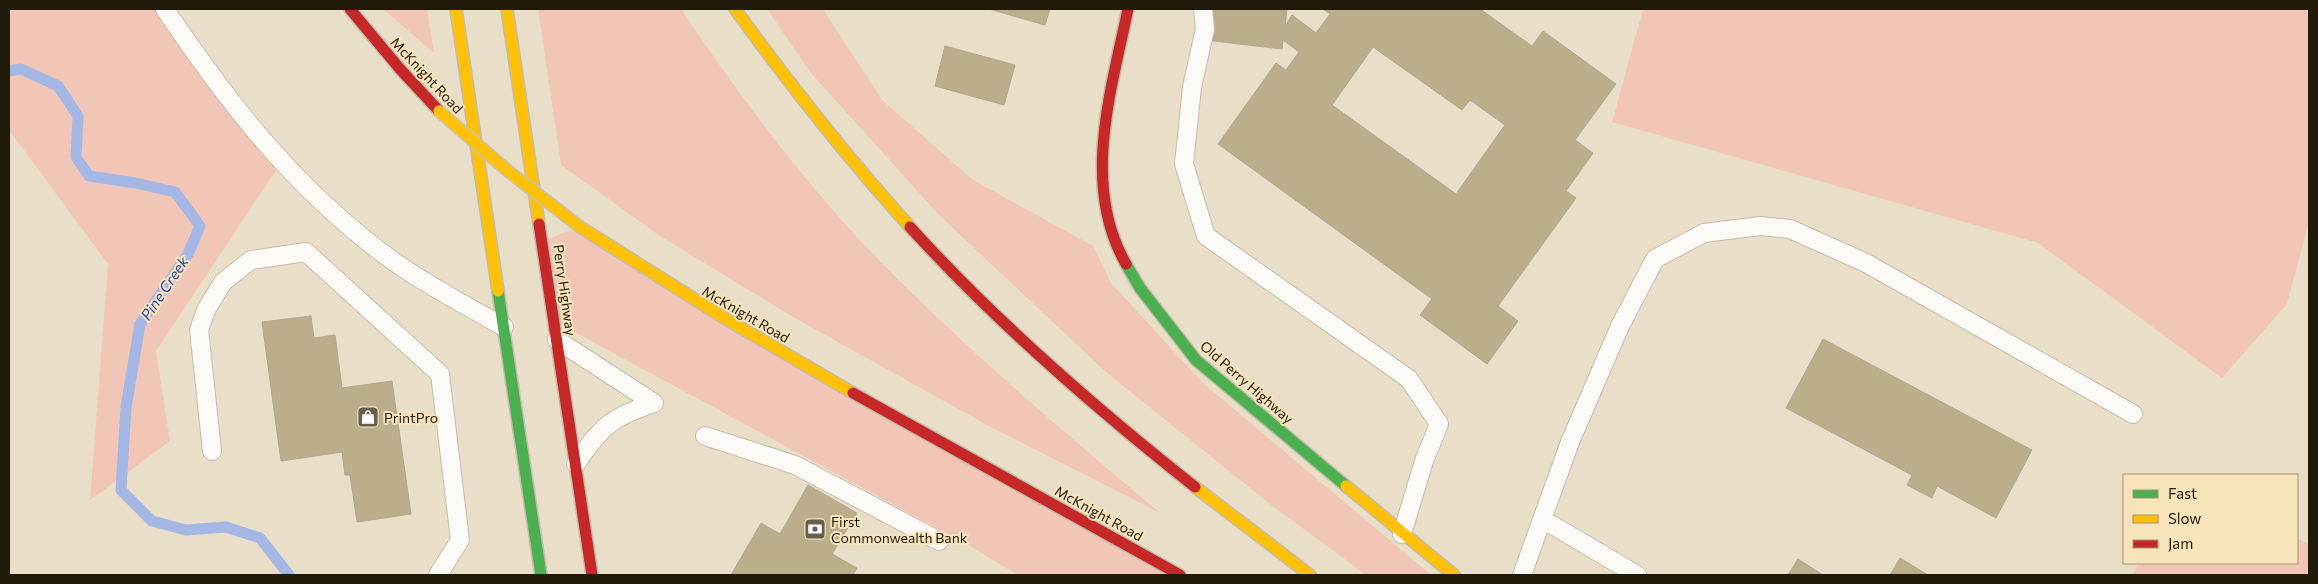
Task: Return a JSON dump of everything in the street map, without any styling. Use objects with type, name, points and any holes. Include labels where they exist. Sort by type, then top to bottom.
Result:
[{"type":"main road","name":"McKnight Road","points":[[350,9],[394,62],[439,111],[482,151],[529,190],[580,227],[692,300],[767,344],[1180,575]]},
{"type":"main road","points":[[456,9],[541,575]]},
{"type":"main road","name":"Perry Highway","points":[[507,9],[592,575]]},
{"type":"main road","points":[[735,9],[798,96],[856,167],[911,229],[976,294],[1117,424],[1310,575]]},
{"type":"main road","name":"Old Perry Highway","points":[[1128,9],[1104,124],[1102,189],[1118,250],[1140,288],[1196,360],[1402,534],[1454,575]]},
{"type":"lane","points":[[165,9],[248,124],[281,163],[315,197],[394,261],[435,288],[504,326]]},
{"type":"lane","points":[[1203,9],[1205,29],[1192,87],[1184,164],[1206,236],[1409,379],[1439,424],[1424,461],[1402,534]]},
{"type":"lane","points":[[1522,575],[1570,442],[1620,326],[1654,259],[1704,233],[1760,226],[1790,229],[1866,263],[2133,414]]},
{"type":"lane","points":[[212,451],[198,330],[206,310],[223,282],[251,260],[306,252],[440,374],[460,540],[438,575]]},
{"type":"lane","points":[[557,340],[654,403],[618,417],[604,427],[592,439],[576,464]]},
{"type":"lane","points":[[705,436],[795,465],[938,541]]},
{"type":"lane","points":[[1542,519],[1637,575]]},
{"type":"shaded area","points":[[9,9],[165,9],[281,163],[156,351],[170,441],[90,500],[108,264],[9,130]]},
{"type":"shaded area","points":[[383,9],[427,9],[434,53]]},
{"type":"shaded area","points":[[538,9],[681,9],[726,75],[774,139],[825,201],[879,260],[981,358],[1160,513],[987,425],[793,317],[660,236],[561,165]]},
{"type":"shaded area","points":[[767,9],[823,9],[882,100],[973,180],[1093,246],[1111,283],[1203,383],[1431,575],[1366,575],[1270,504],[1107,373],[939,215],[810,72]]},
{"type":"shaded area","points":[[1643,9],[2309,9],[2309,222],[2287,304],[2222,378],[2038,243],[1612,122]]},
{"type":"shaded area","points":[[580,227],[1180,575],[1018,575],[968,545],[554,321],[542,241]]},
{"type":"shaded area","points":[[2298,538],[2309,544],[2309,575],[2133,575],[2138,564],[2298,564]]},
{"type":"building","points":[[989,9],[1050,9],[1045,25]]},
{"type":"building","points":[[1209,9],[1287,9],[1285,26],[1292,15],[1316,33],[1330,14],[1323,9],[1480,9],[1532,46],[1543,31],[1616,84],[1575,140],[1593,153],[1566,191],[1576,198],[1498,306],[1518,321],[1487,364],[1420,315],[1432,299],[1218,144],[1276,63],[1286,70],[1299,52],[1283,40],[1282,49],[1205,40]],"holes":[[[1373,47],[1462,110],[1470,100],[1505,125],[1456,194],[1332,105]]]},
{"type":"building","points":[[945,46],[1015,65],[1004,105],[935,86]]},
{"type":"building","points":[[311,316],[314,338],[335,335],[342,388],[392,381],[411,514],[357,522],[350,475],[345,475],[342,452],[281,461],[262,322]]},
{"type":"building","points":[[1823,339],[2032,450],[1996,518],[1937,486],[1932,498],[1907,485],[1912,475],[1786,408]]},
{"type":"building","name":"First Commonwealth Bank","points":[[808,485],[857,513],[832,554],[857,568],[853,575],[731,575],[761,523],[780,534]]},
{"type":"building","points":[[1900,558],[1928,575],[1890,575]]},
{"type":"building","points":[[1798,559],[1823,575],[1788,575]]},
{"type":"waterway","name":"Pine Creek","points":[[9,71],[21,69],[58,86],[78,116],[76,157],[89,176],[136,183],[175,192],[200,226],[188,254],[140,324],[126,407],[121,490],[152,521],[186,530],[226,527],[260,538],[289,575]]},
{"type":"traffic: fast","points":[[1126,264],[1140,288],[1196,360],[1346,486]]},
{"type":"traffic: fast","points":[[498,291],[541,575]]},
{"type":"traffic: slow","points":[[456,9],[498,291]]},
{"type":"traffic: slow","points":[[507,9],[539,224]]},
{"type":"traffic: slow","points":[[735,9],[820,120],[910,227]]},
{"type":"traffic: slow","points":[[439,111],[508,171],[580,227]]},
{"type":"traffic: slow","points":[[580,227],[726,319],[853,393]]},
{"type":"traffic: slow","points":[[1346,486],[1454,575]]},
{"type":"traffic: slow","points":[[1195,487],[1310,575]]},
{"type":"traffic: jam","points":[[350,9],[400,69],[439,111]]},
{"type":"traffic: jam","points":[[1126,264],[1112,234],[1105,203],[1102,171],[1108,105],[1128,9]]},
{"type":"traffic: jam","points":[[539,224],[592,575]]},
{"type":"traffic: jam","points":[[910,227],[1011,330],[1047,363],[1195,487]]},
{"type":"traffic: jam","points":[[853,393],[1180,575]]},
{"type":"place","name":"PrintPro","points":[[368,417]]},
{"type":"place","name":"First Commonwealth Bank","points":[[815,529]]}]
